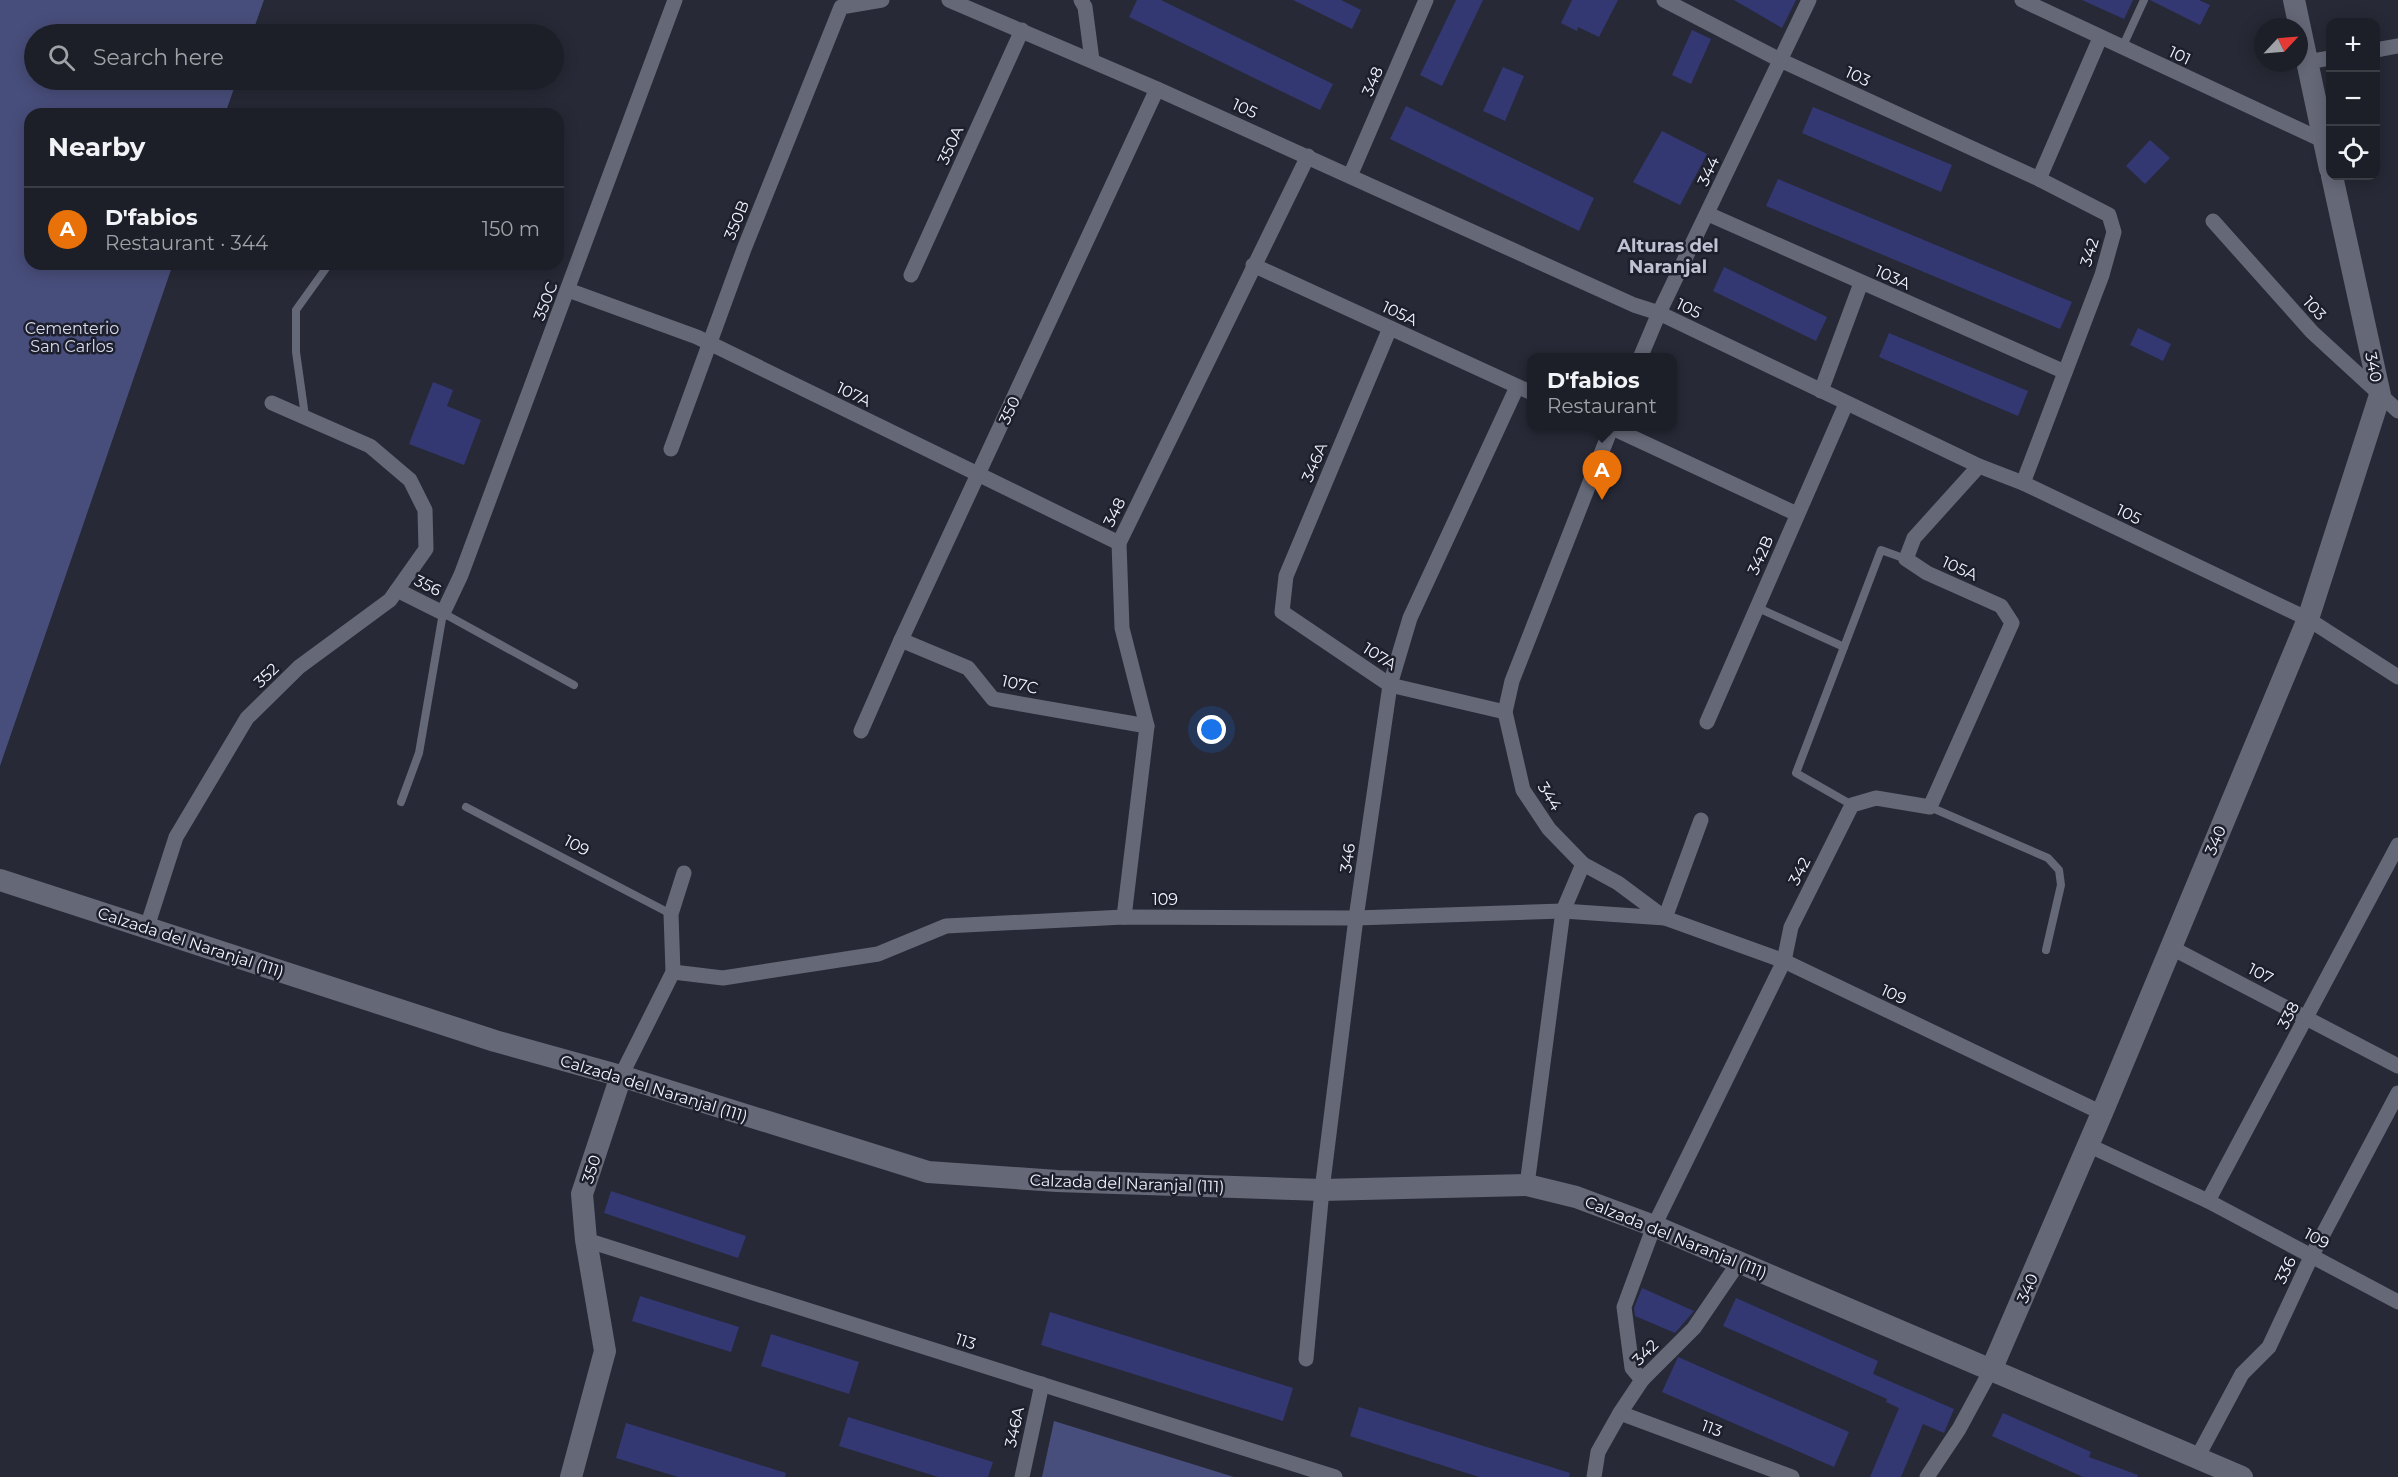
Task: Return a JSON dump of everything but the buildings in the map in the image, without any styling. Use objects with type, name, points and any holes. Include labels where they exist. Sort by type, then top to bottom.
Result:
[{"type":"main road","points":[[2294,0],[2298,18]]},
{"type":"main road","points":[[2308,67],[2326,149]]},
{"type":"main road","name":"340","points":[[1992,1368],[2102,1113],[2308,619],[2380,395],[2333,180]]},
{"type":"main road","name":"Calzada del Naranjal (111)","points":[[0,880],[495,1041],[621,1076],[928,1172],[1057,1181],[1322,1190],[1527,1185],[1576,1197],[1654,1226],[1992,1368],[2242,1477]]},
{"type":"main road","name":"350","points":[[571,1477],[605,1351],[586,1240],[582,1194],[621,1076]]},
{"type":"street","name":"350C","points":[[443,613],[461,575],[675,0]]},
{"type":"street","name":"350B","points":[[671,449],[744,249],[841,7],[882,0]]},
{"type":"street","name":"105","points":[[949,0],[1158,89],[1634,304],[1659,313],[1846,404],[1979,466],[2023,483],[2308,619],[2398,677]]},
{"type":"street","points":[[1081,0],[1085,7],[1092,60]]},
{"type":"street","name":"348","points":[[1350,176],[1426,0]]},
{"type":"street","name":"103","points":[[1664,0],[1780,60],[2039,179]]},
{"type":"street","name":"344","points":[[1642,353],[1809,0]]},
{"type":"street","name":"101","points":[[2022,0],[2122,49],[2324,141]]},
{"type":"street","name":"350A","points":[[911,275],[1022,30]]},
{"type":"street","points":[[2039,179],[2100,38]]},
{"type":"street","points":[[2380,49],[2398,45]]},
{"type":"street","points":[[2308,62],[2326,59]]},
{"type":"street","name":"350","points":[[861,731],[901,640],[1158,89]]},
{"type":"street","name":"348","points":[[1124,917],[1147,726],[1122,628],[1119,543],[1308,156]]},
{"type":"street","name":"342","points":[[2023,483],[2102,275],[2114,232],[2109,214],[2039,179]]},
{"type":"street","name":"103A","points":[[1708,214],[2065,372]]},
{"type":"street","name":"103","points":[[2213,221],[2312,332],[2398,411]]},
{"type":"street","name":"105A","points":[[1253,265],[1527,391]]},
{"type":"street","points":[[1821,391],[1862,283]]},
{"type":"street","name":"107A","points":[[568,290],[711,344],[1119,543]]},
{"type":"street","name":"346A","points":[[1282,612],[1286,576],[1390,328]]},
{"type":"street","name":"346","points":[[1306,1359],[1322,1190],[1356,918],[1390,685],[1410,618],[1517,387]]},
{"type":"street","points":[[272,403],[305,417]]},
{"type":"street","name":"342B","points":[[1707,722],[1846,404]]},
{"type":"street","name":"352","points":[[147,927],[176,837],[247,718],[299,667],[390,600],[426,549],[425,510],[410,480],[370,446],[305,417]]},
{"type":"street","name":"344","points":[[1583,864],[1549,829],[1523,790],[1505,712],[1512,681],[1608,431]]},
{"type":"street","points":[[1619,431],[1797,514]]},
{"type":"street","points":[[1906,559],[1914,538],[1979,466]]},
{"type":"street","name":"105A","points":[[1906,559],[1928,573],[2001,606],[2012,623],[1930,807]]},
{"type":"street","name":"356","points":[[397,590],[443,613]]},
{"type":"street","name":"107A","points":[[1282,612],[1390,685],[1505,712]]},
{"type":"street","name":"107C","points":[[901,640],[968,668],[993,699],[1147,726]]},
{"type":"street","points":[[1852,805],[1876,798],[1930,807]]},
{"type":"street","name":"342","points":[[1642,1380],[1632,1368],[1624,1307],[1654,1226],[1784,961],[1791,927],[1852,805]]},
{"type":"street","points":[[1665,918],[1701,820]]},
{"type":"street","name":"338","points":[[2208,1202],[2398,845]]},
{"type":"street","points":[[1527,1185],[1563,911],[1583,864]]},
{"type":"street","name":"109","points":[[1583,864],[1618,883],[1665,918]]},
{"type":"street","name":"350","points":[[621,1076],[673,972],[671,914],[684,873]]},
{"type":"street","name":"109","points":[[673,972],[723,978],[878,954],[946,926],[1124,917],[1356,918],[1563,911],[1665,918],[1784,961],[2102,1113]]},
{"type":"street","name":"107","points":[[2170,946],[2398,1066]]},
{"type":"street","name":"336","points":[[2198,1456],[2242,1374],[2269,1347],[2312,1255],[2398,1093]]},
{"type":"street","name":"109","points":[[2088,1145],[2208,1202],[2398,1302]]},
{"type":"street","name":"113","points":[[586,1240],[1335,1477]]},
{"type":"street","name":"342","points":[[1594,1477],[1598,1452],[1642,1380],[1694,1328],[1739,1262]]},
{"type":"street","name":"340","points":[[1927,1477],[1959,1429],[1992,1368]]},
{"type":"street","name":"346A","points":[[1022,1477],[1042,1384]]},
{"type":"street","name":"113","points":[[1620,1413],[1791,1477]]},
{"type":"lane","points":[[2122,49],[2144,0]]},
{"type":"lane","points":[[305,417],[296,352],[296,310],[325,270]]},
{"type":"lane","points":[[1852,805],[1796,773],[1881,550],[1906,559]]},
{"type":"lane","points":[[1756,607],[1844,646]]},
{"type":"lane","points":[[400,802],[418,753],[443,613],[574,685]]},
{"type":"lane","name":"109","points":[[466,807],[671,914]]},
{"type":"lane","points":[[1930,807],[2048,858],[2059,870],[2061,885],[2046,951]]},
{"type":"green space","name":"Cementerio San Carlos","points":[[0,0],[264,0],[256,24],[24,24],[24,90],[233,90],[227,108],[24,108],[24,270],[171,270],[0,766]]},
{"type":"green space","points":[[1054,1421],[1234,1477],[1042,1477]]},
{"type":"place","name":"D'fabios","points":[[1602,500]]},
{"type":"district","name":"Alturas del Naranjal","points":[[1668,256]]}]
